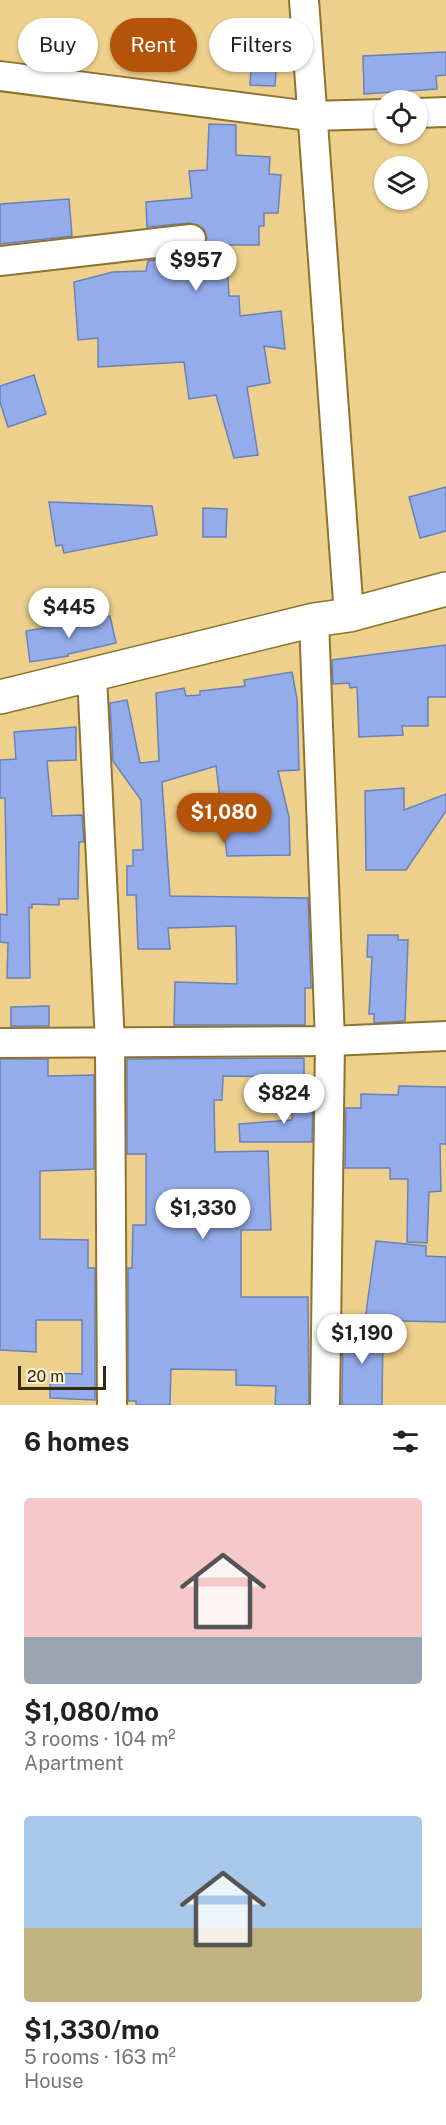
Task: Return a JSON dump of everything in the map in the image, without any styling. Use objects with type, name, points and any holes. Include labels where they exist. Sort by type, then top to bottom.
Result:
[{"type":"street","points":[[304,0],[310,116],[349,615]]},
{"type":"street","points":[[0,76],[310,116],[374,114]]},
{"type":"street","points":[[428,113],[446,112]]},
{"type":"street","points":[[0,261],[191,239]]},
{"type":"street","points":[[0,697],[314,620],[349,615],[446,588]]},
{"type":"street","points":[[314,620],[330,1041],[325,1405]]},
{"type":"street","points":[[92,676],[110,1043],[112,1405]]},
{"type":"street","points":[[0,1043],[330,1041],[446,1036]]},
{"type":"building","points":[[446,52],[446,75],[436,76],[437,89],[374,90],[374,93],[364,94],[363,56]]},
{"type":"building","points":[[251,72],[276,72],[275,86],[250,85]]},
{"type":"building","points":[[209,124],[236,125],[236,155],[270,157],[269,174],[281,175],[278,213],[264,213],[264,226],[259,226],[259,245],[226,245],[229,296],[239,296],[240,316],[281,311],[285,349],[264,346],[270,383],[247,387],[258,455],[234,458],[216,395],[189,399],[184,362],[98,367],[98,338],[78,340],[74,282],[113,272],[146,271],[148,261],[201,252],[207,238],[204,229],[190,223],[147,227],[146,202],[192,198],[189,171],[207,170]]},
{"type":"building","points":[[69,199],[72,236],[0,244],[0,204]]},
{"type":"building","points":[[34,375],[46,414],[8,427],[0,402],[0,386]]},
{"type":"building","points":[[446,487],[446,531],[420,538],[409,497]]},
{"type":"building","points":[[49,502],[152,506],[157,535],[64,553],[62,545],[56,546]]},
{"type":"building","points":[[203,508],[227,509],[226,537],[203,537]]},
{"type":"building","points":[[110,616],[116,643],[68,654],[68,656],[30,662],[26,631]]},
{"type":"building","points":[[446,645],[446,697],[428,697],[428,726],[402,726],[403,735],[359,737],[357,687],[350,688],[349,683],[333,684],[332,660]]},
{"type":"building","points":[[292,672],[297,699],[299,770],[278,771],[289,817],[290,855],[227,856],[216,766],[162,782],[170,896],[308,898],[311,988],[305,988],[305,1025],[174,1025],[175,982],[237,984],[236,926],[168,928],[170,949],[138,949],[136,895],[127,895],[127,866],[133,866],[133,850],[143,850],[141,800],[113,761],[110,703],[127,700],[140,763],[159,761],[156,693],[184,688],[186,696],[200,695],[200,691],[245,686],[244,680]]},
{"type":"building","points":[[76,727],[76,760],[47,761],[52,816],[82,815],[84,842],[79,842],[78,899],[59,899],[59,905],[32,904],[32,908],[29,907],[30,978],[7,978],[8,943],[0,942],[0,914],[7,915],[5,798],[0,798],[0,760],[16,759],[14,732]]},
{"type":"building","points":[[404,788],[404,810],[446,794],[446,811],[406,870],[366,870],[365,791]]},
{"type":"building","points":[[368,935],[398,935],[398,940],[408,940],[405,1021],[374,1023],[374,1014],[369,1014],[372,957],[367,957]]},
{"type":"building","points":[[49,1006],[49,1026],[11,1026],[11,1007]]},
{"type":"building","points":[[304,1058],[304,1077],[223,1076],[222,1100],[214,1100],[215,1152],[268,1151],[271,1230],[241,1230],[241,1297],[308,1297],[309,1405],[275,1405],[276,1386],[236,1385],[236,1370],[171,1369],[170,1405],[136,1405],[136,1401],[128,1401],[128,1268],[132,1268],[133,1225],[146,1225],[146,1154],[127,1154],[127,1059]]},
{"type":"building","points":[[0,1059],[48,1059],[48,1076],[94,1075],[94,1169],[40,1171],[40,1239],[88,1240],[88,1268],[95,1268],[95,1400],[50,1398],[50,1373],[82,1374],[82,1320],[36,1320],[36,1352],[0,1350]]},
{"type":"building","points":[[399,1086],[446,1087],[446,1144],[440,1144],[441,1191],[429,1192],[427,1243],[407,1242],[408,1179],[390,1179],[390,1168],[345,1168],[346,1108],[361,1108],[361,1094],[398,1095]]},
{"type":"building","points":[[293,1093],[313,1093],[312,1142],[240,1142],[239,1124],[292,1120]]},
{"type":"building","points":[[376,1241],[426,1246],[426,1256],[446,1257],[446,1322],[365,1320]]},
{"type":"building","points":[[343,1324],[383,1325],[382,1405],[342,1405]]}]
